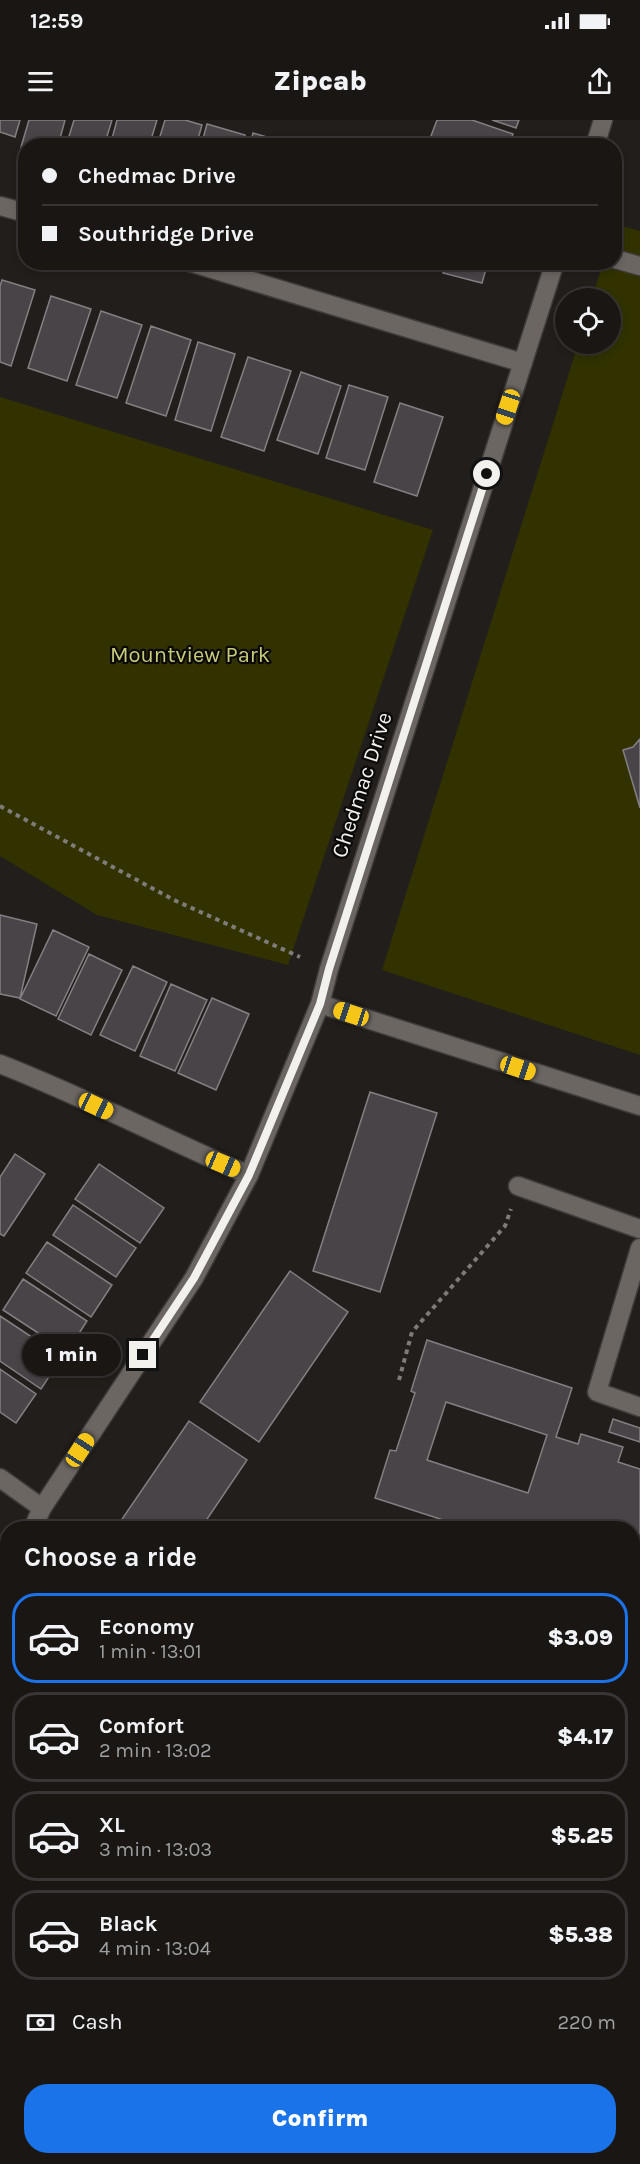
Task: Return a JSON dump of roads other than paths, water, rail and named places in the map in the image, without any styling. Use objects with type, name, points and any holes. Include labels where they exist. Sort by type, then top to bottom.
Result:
[{"type":"street","points":[[597,138],[603,120]]},
{"type":"street","points":[[0,206],[18,211]]},
{"type":"street","points":[[622,261],[640,266]]},
{"type":"street","points":[[215,270],[523,363]]},
{"type":"street","name":"Chedmac Drive","points":[[36,1521],[42,1508],[194,1278],[249,1175],[320,1004],[329,969],[552,270]]},
{"type":"street","points":[[320,1004],[640,1106]]},
{"type":"street","points":[[0,1064],[34,1077],[249,1175]]},
{"type":"street","points":[[518,1186],[640,1229]]},
{"type":"street","points":[[640,1248],[597,1392],[640,1407]]},
{"type":"street","points":[[0,1478],[42,1508]]},
{"type":"park label","name":"Mountview Park","points":[[190,655]]}]
